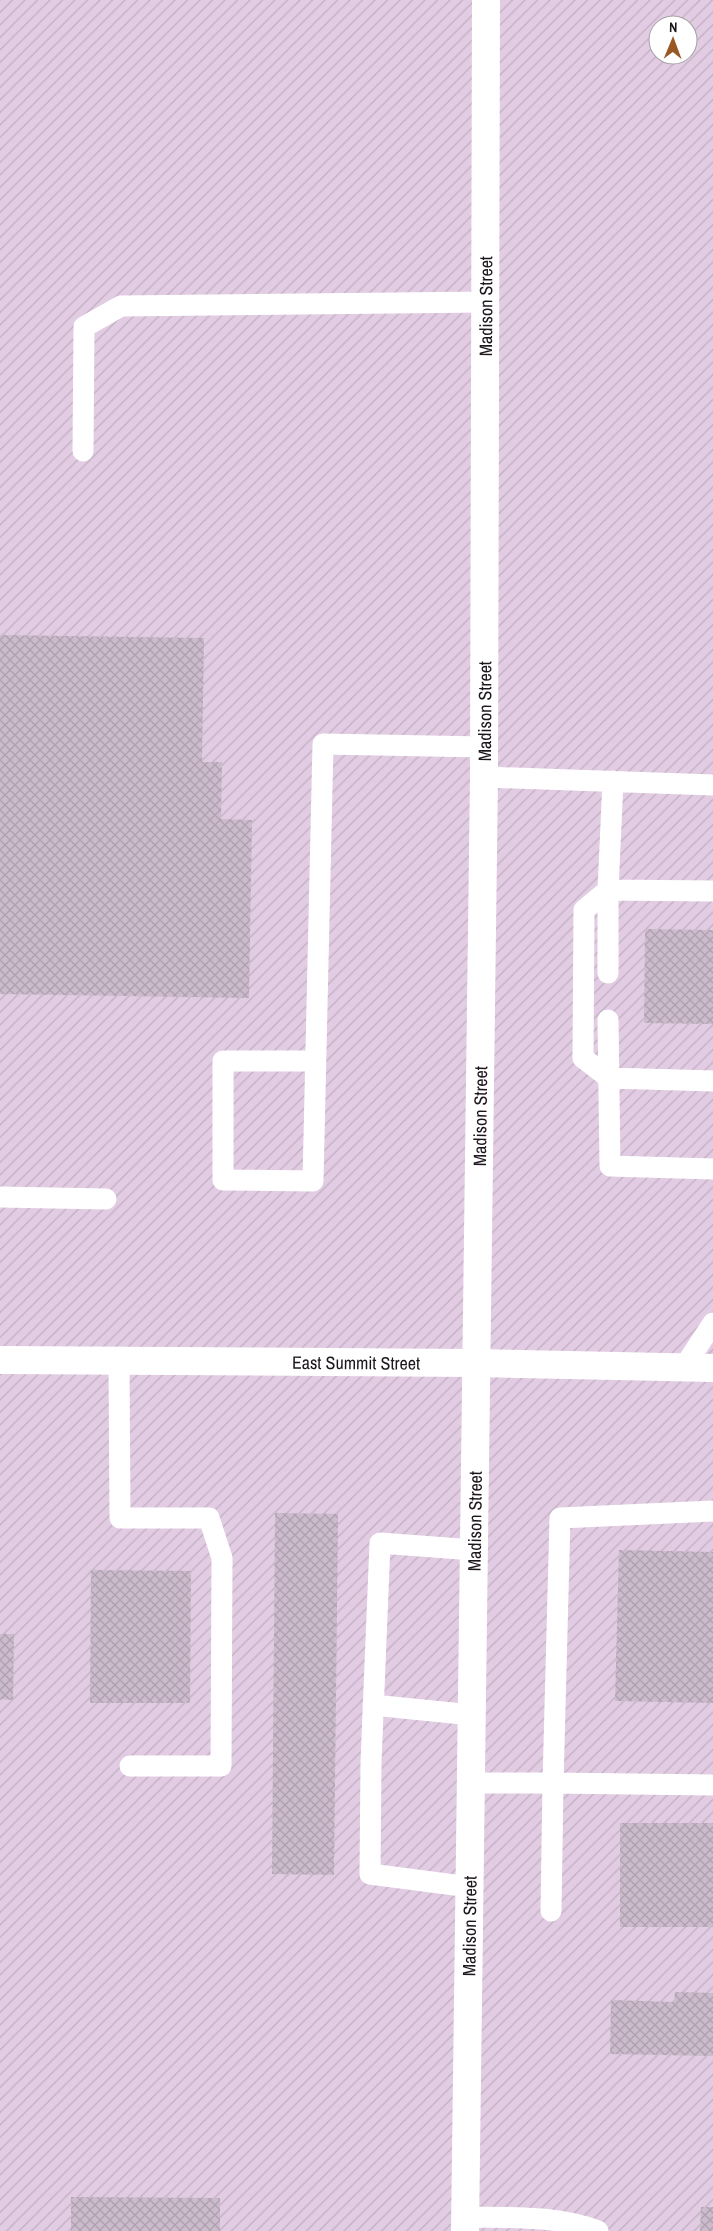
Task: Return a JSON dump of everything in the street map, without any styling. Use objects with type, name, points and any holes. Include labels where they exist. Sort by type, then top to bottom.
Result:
[{"type":"street","name":"Madison Street","points":[[465,2224],[484,777],[486,0]]},
{"type":"street","name":"East Summit Street","points":[[0,1360],[477,1363],[713,1368]]},
{"type":"lane","points":[[83,451],[84,327],[121,306],[486,302]]},
{"type":"lane","points":[[315,1061],[223,1061],[223,1180],[313,1181],[323,744],[484,747]]},
{"type":"lane","points":[[484,777],[713,785]]},
{"type":"lane","points":[[608,973],[608,890],[613,781]]},
{"type":"lane","points":[[713,891],[608,890],[584,910],[584,1058],[610,1078],[713,1081]]},
{"type":"lane","points":[[608,1020],[610,1166],[713,1169]]},
{"type":"lane","points":[[0,1197],[106,1199]]},
{"type":"lane","points":[[684,1367],[713,1323]]},
{"type":"lane","points":[[119,1360],[120,1518],[209,1518],[222,1558],[221,1766],[130,1766]]},
{"type":"lane","points":[[552,1911],[553,1783],[560,1518],[713,1512]]},
{"type":"lane","points":[[470,1887],[370,1874],[373,1705],[380,1543],[474,1550]]},
{"type":"lane","points":[[373,1705],[472,1715]]},
{"type":"lane","points":[[471,1783],[713,1785]]},
{"type":"lane","points":[[465,2224],[537,2219],[584,2226],[598,2231]]},
{"type":"shaded area","points":[[0,0],[713,0],[713,2231],[0,2231]]},
{"type":"building","points":[[0,635],[204,638],[202,762],[222,762],[221,819],[252,820],[249,998],[0,994]]},
{"type":"building","points":[[645,929],[713,930],[713,1024],[644,1023]]},
{"type":"building","points":[[275,1513],[338,1514],[334,1875],[272,1874]]},
{"type":"building","points":[[619,1550],[713,1552],[713,1703],[615,1701]]},
{"type":"building","points":[[91,1570],[191,1571],[190,1703],[90,1703]]},
{"type":"building","points":[[0,1634],[14,1634],[13,1700],[0,1699]]},
{"type":"building","points":[[620,1823],[713,1823],[713,1927],[620,1927]]},
{"type":"building","points":[[675,1992],[713,1993],[713,2056],[610,2054],[611,2000],[674,2002]]},
{"type":"building","points":[[71,2197],[220,2198],[220,2231],[71,2231]]},
{"type":"building","points":[[701,2207],[713,2207],[713,2231],[700,2231]]}]
